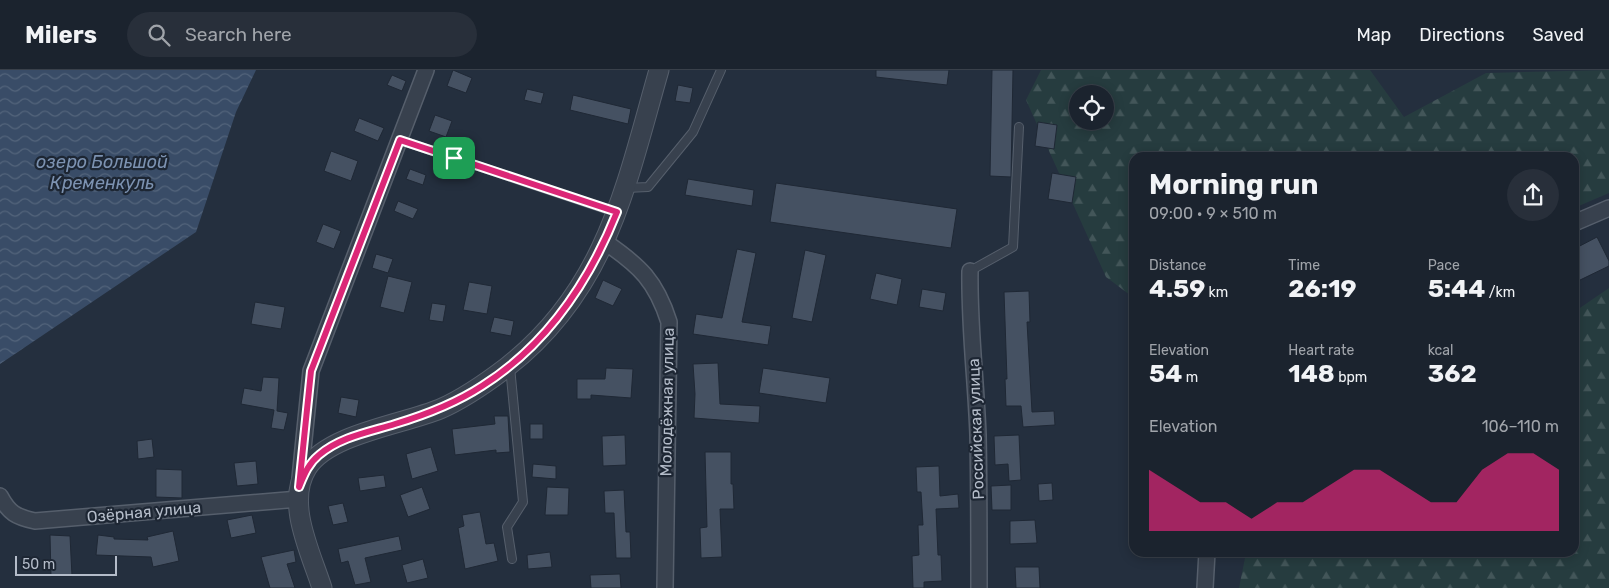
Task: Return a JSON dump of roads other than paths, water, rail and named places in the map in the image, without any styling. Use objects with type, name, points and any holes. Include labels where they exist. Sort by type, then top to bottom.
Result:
[{"type":"street","points":[[322,588],[304,534],[299,512],[299,493],[311,371],[426,70]]},
{"type":"street","points":[[299,493],[307,468],[319,455],[347,438],[440,409],[482,386],[510,365],[553,326],[582,284],[605,242],[626,188],[659,70]]},
{"type":"street","points":[[1579,221],[1609,208]]},
{"type":"street","name":"Молодёжная улица","points":[[605,242],[627,257],[649,278],[662,300],[669,322],[664,588]]},
{"type":"street","name":"Российская улица","points":[[970,271],[969,319],[974,347],[978,435],[979,588]]},
{"type":"street","name":"Озёрная улица","points":[[0,496],[7,509],[17,518],[35,521],[299,493]]},
{"type":"street","points":[[1205,588],[1208,557]]},
{"type":"lane","points":[[626,188],[648,187],[660,173],[693,132],[721,70]]},
{"type":"lane","points":[[970,271],[1013,247],[1018,127]]},
{"type":"lane","points":[[400,140],[617,212]]},
{"type":"lane","points":[[510,365],[523,502],[506,527],[512,559]]},
{"type":"water","name":"озеро Большой Кременкуль","points":[[0,70],[256,70],[236,112],[196,232],[0,364]]}]
